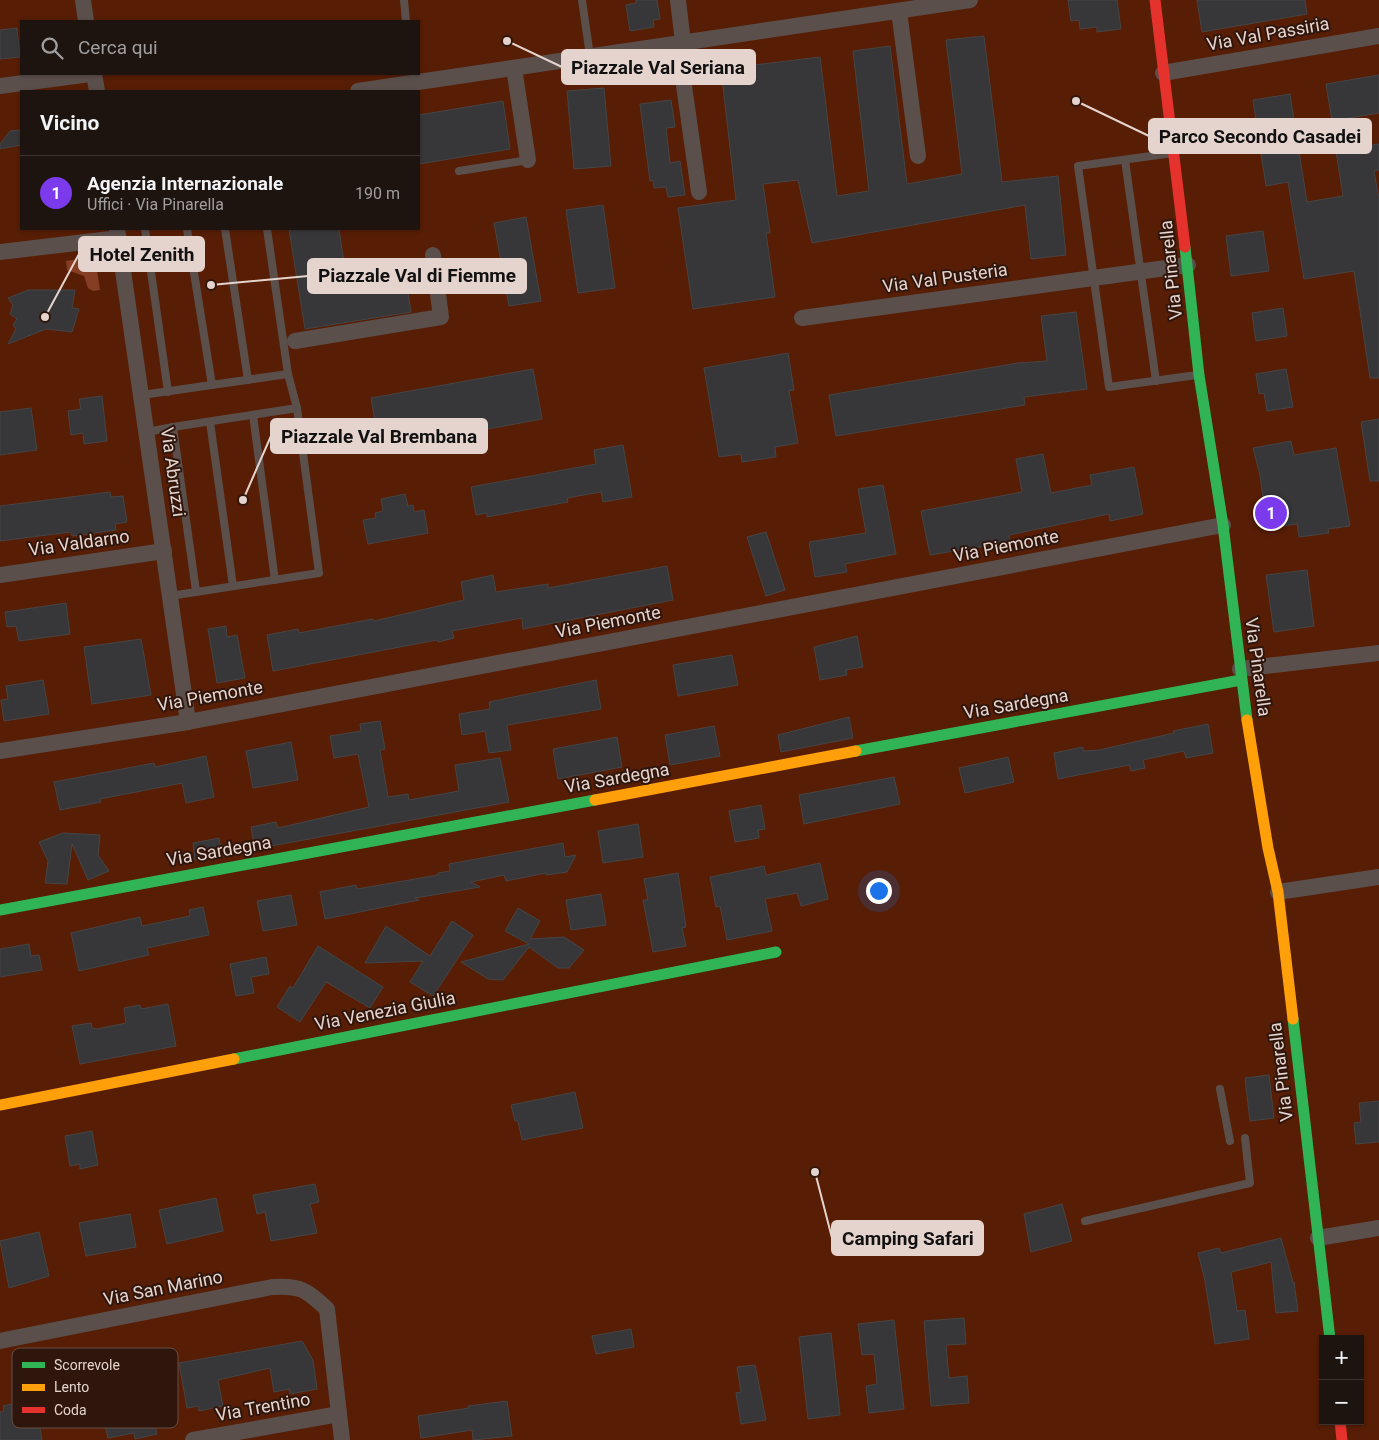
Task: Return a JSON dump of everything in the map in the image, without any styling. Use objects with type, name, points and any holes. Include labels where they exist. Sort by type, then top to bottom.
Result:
[{"type":"street","points":[[83,0],[86,20]]},
{"type":"street","points":[[678,0],[681,43],[699,192]]},
{"type":"street","points":[[362,90],[414,78],[514,68],[970,0]]},
{"type":"street","name":"Via Pinarella","points":[[1155,0],[1175,153],[1199,375],[1223,526],[1240,674],[1267,839],[1278,892],[1330,1335]]},
{"type":"street","points":[[899,11],[918,156]]},
{"type":"street","name":"Via Val Passiria","points":[[1164,73],[1379,36]]},
{"type":"street","points":[[514,68],[528,160]]},
{"type":"street","points":[[0,86],[82,75]]},
{"type":"street","points":[[94,75],[97,90]]},
{"type":"street","points":[[0,252],[118,233]]},
{"type":"street","name":"Via Abruzzi","points":[[118,233],[142,395],[147,411],[147,432],[188,722]]},
{"type":"street","points":[[295,341],[441,317],[433,255]]},
{"type":"street","name":"Via Val Pusteria","points":[[802,318],[1188,265]]},
{"type":"street","name":"Via Piemonte","points":[[0,751],[188,722],[1223,526]]},
{"type":"street","name":"Via Valdarno","points":[[0,575],[164,551]]},
{"type":"street","points":[[1240,674],[1379,653]]},
{"type":"street","name":"Via Sardegna","points":[[0,910],[1240,674]]},
{"type":"street","points":[[1278,892],[1379,877]]},
{"type":"street","name":"Via Venezia Giulia","points":[[0,1105],[776,952]]},
{"type":"street","points":[[1318,1238],[1379,1228]]},
{"type":"street","name":"Via San Marino","points":[[0,1342],[272,1287],[294,1286],[311,1294],[327,1309],[339,1414]]},
{"type":"street","points":[[339,1414],[342,1440]]},
{"type":"street","name":"Via Trentino","points":[[193,1440],[339,1414]]},
{"type":"street","points":[[1340,1425],[1342,1440]]},
{"type":"lane","points":[[404,0],[406,20]]},
{"type":"lane","points":[[582,0],[590,56]]},
{"type":"lane","points":[[1175,153],[1078,166],[1109,387],[1199,375]]},
{"type":"lane","points":[[459,170],[528,160]]},
{"type":"lane","points":[[1126,160],[1156,381]]},
{"type":"lane","points":[[145,230],[168,392]]},
{"type":"lane","points":[[187,230],[212,385]]},
{"type":"lane","points":[[225,230],[248,380]]},
{"type":"lane","points":[[170,596],[319,573],[297,408],[288,374],[267,230]]},
{"type":"lane","points":[[142,395],[288,374]]},
{"type":"lane","points":[[147,432],[297,408]]},
{"type":"lane","points":[[253,415],[275,580]]},
{"type":"lane","points":[[210,422],[232,586]]},
{"type":"lane","points":[[173,427],[196,591]]},
{"type":"lane","points":[[1220,1089],[1230,1141]]},
{"type":"lane","points":[[1085,1221],[1250,1183],[1245,1138]]},
{"type":"shaded area","points":[[0,0],[1379,0],[1379,1440],[0,1440]]},
{"type":"shaded area","points":[[85,258],[96,264],[100,290],[93,291],[88,288],[84,276],[67,270],[66,261]]},
{"type":"building","points":[[636,0],[657,0],[660,19],[653,20],[654,27],[630,31],[626,5],[636,3]]},
{"type":"building","points":[[1068,0],[1117,0],[1121,29],[1097,32],[1097,27],[1080,29],[1079,20],[1071,21]]},
{"type":"building","points":[[1197,0],[1305,0],[1307,14],[1202,32]]},
{"type":"building","points":[[17,28],[20,57],[0,59],[0,30]]},
{"type":"building","points":[[984,36],[1002,182],[1058,176],[1066,255],[1031,259],[1025,205],[812,243],[798,180],[763,184],[770,233],[766,233],[775,297],[693,309],[678,208],[736,200],[721,69],[820,57],[837,196],[869,191],[853,51],[890,46],[907,184],[962,174],[946,40]]},
{"type":"building","points":[[1379,75],[1379,113],[1332,121],[1326,84]]},
{"type":"building","points":[[604,88],[611,166],[574,169],[567,91]]},
{"type":"building","points":[[1290,94],[1307,202],[1343,196],[1336,151],[1379,144],[1379,170],[1374,171],[1379,199],[1379,378],[1370,378],[1354,271],[1304,279],[1288,182],[1266,186],[1253,100]]},
{"type":"building","points":[[671,100],[675,127],[666,128],[670,163],[680,161],[685,195],[668,197],[666,187],[654,188],[653,180],[650,181],[640,104]]},
{"type":"building","points":[[503,101],[510,149],[420,164],[420,115]]},
{"type":"building","points":[[20,130],[20,145],[0,149],[0,144],[10,131]]},
{"type":"building","points":[[603,205],[615,288],[578,293],[566,210]]},
{"type":"building","points":[[526,217],[541,301],[509,306],[494,223]]},
{"type":"building","points":[[289,230],[339,230],[346,277],[404,268],[411,312],[305,329]]},
{"type":"building","points":[[1263,231],[1269,271],[1231,276],[1226,236]]},
{"type":"building","points":[[28,290],[75,290],[72,308],[79,309],[72,332],[46,329],[8,344],[16,329],[13,325],[17,319],[10,314],[13,305],[8,298]]},
{"type":"building","points":[[1283,308],[1287,336],[1256,341],[1252,313]]},
{"type":"building","points":[[1076,312],[1087,389],[1024,397],[1025,405],[836,436],[829,395],[1018,363],[1047,361],[1041,316]]},
{"type":"building","points":[[788,353],[794,390],[789,391],[798,443],[775,447],[776,457],[742,462],[741,454],[719,457],[704,368]]},
{"type":"building","points":[[533,369],[542,419],[380,449],[371,398]]},
{"type":"building","points":[[1286,369],[1293,407],[1267,411],[1264,393],[1259,394],[1256,374]]},
{"type":"building","points":[[102,396],[107,441],[84,444],[83,433],[71,435],[68,411],[81,409],[79,399]]},
{"type":"building","points":[[31,408],[37,450],[0,455],[0,412]]},
{"type":"building","points":[[1379,419],[1379,481],[1370,481],[1361,422]]},
{"type":"building","points":[[1291,441],[1294,455],[1336,448],[1350,526],[1328,529],[1329,533],[1299,537],[1297,524],[1267,528],[1260,475],[1253,448]]},
{"type":"building","points":[[623,445],[632,497],[603,502],[601,492],[567,498],[568,502],[487,517],[487,513],[476,515],[471,487],[596,464],[594,450]]},
{"type":"building","points":[[1043,454],[1051,493],[1092,485],[1090,475],[1134,467],[1143,514],[1110,521],[1109,514],[1009,535],[1010,542],[930,555],[921,511],[1022,492],[1016,459]]},
{"type":"building","points":[[883,485],[896,554],[845,564],[847,572],[815,577],[809,542],[866,533],[858,489]]},
{"type":"building","points":[[110,492],[111,497],[123,496],[127,522],[115,524],[116,530],[72,536],[71,532],[0,541],[0,506]]},
{"type":"building","points":[[405,494],[408,506],[413,505],[414,512],[424,510],[428,533],[368,544],[363,520],[376,518],[375,513],[383,511],[381,499]]},
{"type":"building","points":[[766,532],[785,590],[766,596],[747,537]]},
{"type":"building","points":[[667,566],[673,600],[523,629],[522,618],[452,631],[454,638],[438,642],[437,640],[273,671],[267,635],[298,629],[299,633],[373,619],[374,621],[464,600],[461,582],[493,575],[496,592],[548,584],[548,588]]},
{"type":"building","points":[[1307,570],[1314,626],[1274,632],[1266,575]]},
{"type":"building","points":[[66,603],[70,634],[19,641],[16,626],[7,627],[5,612]]},
{"type":"building","points":[[226,626],[227,637],[237,635],[245,678],[217,683],[208,629]]},
{"type":"building","points":[[857,636],[863,667],[846,670],[847,675],[820,680],[814,647]]},
{"type":"building","points":[[141,639],[151,695],[92,704],[84,647]]},
{"type":"building","points":[[732,655],[738,685],[678,696],[673,665]]},
{"type":"building","points":[[43,680],[49,714],[4,721],[1,700],[8,699],[6,686]]},
{"type":"building","points":[[596,680],[601,709],[507,725],[511,750],[489,753],[485,731],[462,735],[459,714],[490,709],[489,702]]},
{"type":"building","points":[[849,717],[853,738],[781,752],[778,735]]},
{"type":"building","points":[[380,721],[385,749],[380,750],[388,797],[408,794],[409,800],[459,791],[455,765],[500,758],[509,802],[255,849],[251,827],[276,822],[278,828],[369,807],[358,754],[334,758],[330,736],[361,731],[360,724]]},
{"type":"building","points":[[1208,724],[1213,753],[1186,758],[1184,751],[1143,760],[1145,768],[1131,771],[1129,765],[1058,779],[1054,753],[1083,747],[1083,751],[1099,750]]},
{"type":"building","points":[[714,726],[720,756],[670,765],[665,735]]},
{"type":"building","points":[[617,737],[622,767],[558,779],[553,749]]},
{"type":"building","points":[[291,742],[298,780],[253,788],[246,751]]},
{"type":"building","points":[[206,756],[214,797],[186,803],[182,783],[100,799],[101,802],[60,810],[54,782],[154,763],[155,767]]},
{"type":"building","points":[[1008,757],[1014,782],[965,793],[959,768]]},
{"type":"building","points":[[894,777],[900,804],[804,824],[799,795]]},
{"type":"building","points":[[761,805],[765,829],[758,830],[759,838],[735,842],[729,811]]},
{"type":"building","points":[[638,824],[643,857],[603,863],[598,831]]},
{"type":"building","points":[[63,833],[100,835],[98,855],[109,871],[88,880],[72,844],[67,884],[45,883],[48,861],[39,842]]},
{"type":"building","points":[[219,838],[222,856],[195,860],[193,843]]},
{"type":"building","points":[[563,843],[565,857],[576,855],[567,872],[546,875],[546,873],[506,881],[504,875],[471,882],[480,887],[415,898],[419,900],[325,919],[320,892],[356,885],[357,889],[438,875],[438,873],[450,871],[449,864]]},
{"type":"building","points":[[820,863],[828,899],[801,906],[797,893],[765,899],[772,931],[727,940],[720,906],[716,907],[710,877],[764,866],[766,875]]},
{"type":"building","points":[[678,873],[686,927],[682,928],[686,946],[653,952],[643,900],[648,900],[644,879]]},
{"type":"building","points":[[601,894],[606,925],[571,930],[566,900]]},
{"type":"building","points":[[291,895],[297,925],[263,931],[257,901]]},
{"type":"building","points":[[203,907],[209,935],[147,948],[149,955],[79,971],[71,933],[140,917],[142,926],[190,916],[189,910]]},
{"type":"building","points":[[518,908],[540,921],[530,939],[564,937],[584,950],[569,968],[558,968],[529,947],[503,980],[488,979],[461,962],[529,944],[505,931]]},
{"type":"building","points":[[452,921],[473,935],[433,996],[410,982],[423,961],[365,963],[386,926],[430,956]]},
{"type":"building","points":[[29,944],[31,956],[39,955],[42,970],[0,977],[0,949]]},
{"type":"building","points":[[318,946],[383,987],[370,1008],[326,982],[300,1022],[277,1007],[290,986],[293,988]]},
{"type":"building","points":[[266,957],[269,974],[251,977],[254,993],[236,996],[230,964]]},
{"type":"building","points":[[168,1004],[176,1046],[80,1064],[72,1026],[91,1023],[92,1028],[97,1029],[126,1023],[124,1008],[140,1005],[141,1009]]},
{"type":"building","points":[[1269,1075],[1274,1118],[1250,1121],[1245,1078]]},
{"type":"building","points":[[575,1092],[583,1128],[522,1140],[518,1121],[515,1121],[511,1105]]},
{"type":"building","points":[[1379,1101],[1379,1142],[1356,1144],[1354,1123],[1361,1122],[1359,1103]]},
{"type":"building","points":[[92,1131],[98,1165],[80,1169],[80,1164],[70,1166],[65,1136]]},
{"type":"building","points":[[315,1184],[319,1202],[310,1204],[317,1233],[271,1241],[265,1212],[257,1214],[253,1195]]},
{"type":"building","points":[[216,1198],[223,1231],[167,1244],[159,1210]]},
{"type":"building","points":[[1062,1204],[1072,1241],[1031,1252],[1024,1214]]},
{"type":"building","points":[[130,1214],[136,1247],[86,1256],[79,1223]]},
{"type":"building","points":[[39,1232],[49,1276],[9,1288],[0,1241]]},
{"type":"building","points":[[1281,1238],[1294,1282],[1298,1311],[1276,1313],[1271,1262],[1231,1272],[1237,1311],[1245,1310],[1249,1339],[1215,1344],[1205,1281],[1198,1253],[1219,1248],[1221,1253]]},
{"type":"building","points":[[964,1318],[966,1344],[946,1345],[949,1378],[967,1376],[969,1403],[931,1406],[924,1321]]},
{"type":"building","points":[[894,1320],[904,1409],[869,1413],[866,1386],[877,1384],[874,1354],[862,1355],[858,1324]]},
{"type":"building","points":[[631,1329],[634,1347],[596,1354],[592,1336]]},
{"type":"building","points":[[831,1333],[840,1415],[808,1419],[799,1337]]},
{"type":"building","points":[[302,1341],[313,1360],[317,1389],[290,1394],[289,1389],[274,1392],[270,1368],[218,1380],[223,1406],[199,1411],[198,1406],[187,1408],[179,1363]]},
{"type":"building","points":[[755,1365],[766,1420],[741,1424],[736,1393],[741,1392],[737,1367]]},
{"type":"building","points":[[507,1401],[512,1436],[473,1440],[472,1430],[421,1438],[418,1416],[469,1408],[468,1406]]},
{"type":"building","points":[[12,1404],[12,1428],[40,1428],[42,1440],[0,1440],[0,1412],[4,1411],[3,1406]]},
{"type":"building","points":[[106,1428],[156,1428],[157,1434],[135,1439],[134,1433],[108,1438]]},
{"type":"traffic: fast","points":[[1185,247],[1199,375],[1223,525],[1247,720]]},
{"type":"traffic: fast","points":[[856,751],[1241,680]]},
{"type":"traffic: fast","points":[[0,910],[595,800]]},
{"type":"traffic: fast","points":[[234,1059],[776,952]]},
{"type":"traffic: fast","points":[[1293,1019],[1330,1335]]},
{"type":"traffic: slow","points":[[1247,720],[1268,848],[1278,892],[1293,1019]]},
{"type":"traffic: slow","points":[[595,800],[856,751]]},
{"type":"traffic: slow","points":[[0,1105],[234,1059]]},
{"type":"traffic: jam","points":[[1155,0],[1185,247]]},
{"type":"traffic: jam","points":[[1340,1425],[1342,1440]]},
{"type":"place","name":"Piazzale Val Seriana","points":[[507,41]]},
{"type":"place","name":"Parco Secondo Casadei","points":[[1076,101]]},
{"type":"place","name":"Piazzale Val di Fiemme","points":[[211,285]]},
{"type":"place","name":"Hotel Zenith","points":[[45,317]]},
{"type":"place","name":"Piazzale Val Brembana","points":[[243,500]]},
{"type":"place","name":"Agenzia Internazionale","points":[[1271,513]]},
{"type":"place","name":"Camping Safari","points":[[815,1172]]}]
